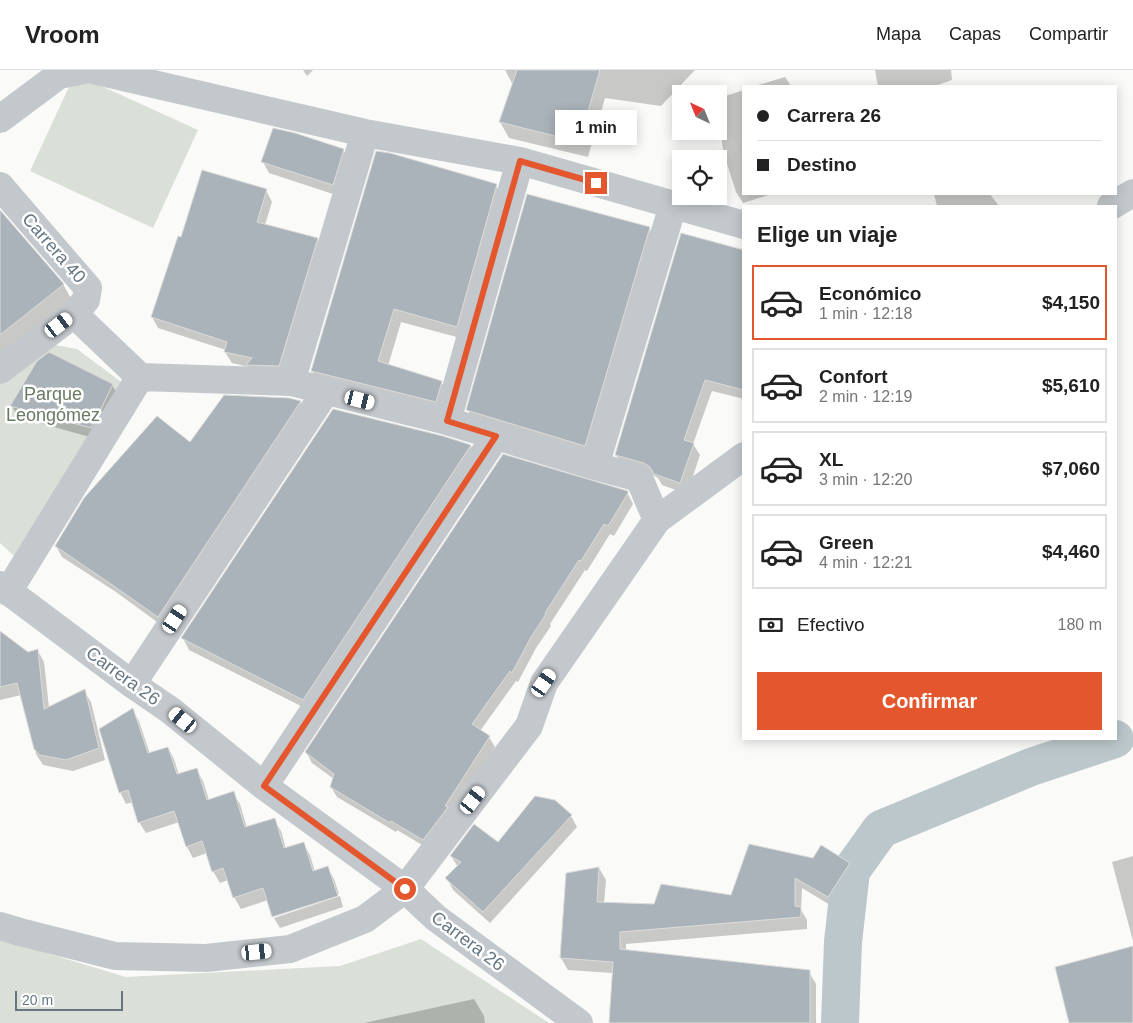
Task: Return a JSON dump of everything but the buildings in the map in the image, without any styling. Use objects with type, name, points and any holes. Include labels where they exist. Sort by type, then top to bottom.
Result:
[{"type":"street","points":[[0,119],[59,75],[84,70]]},
{"type":"street","points":[[93,70],[365,133],[520,161],[672,205]]},
{"type":"street","points":[[291,382],[365,133]]},
{"type":"street","points":[[447,421],[520,161]]},
{"type":"street","name":"Carrera 40","points":[[0,186],[88,288],[86,300],[74,314]]},
{"type":"street","points":[[1113,205],[1133,193]]},
{"type":"street","points":[[595,466],[673,205],[742,224]]},
{"type":"street","points":[[0,370],[74,314],[140,378],[291,382],[447,421],[639,478],[657,520]]},
{"type":"street","points":[[4,589],[140,378]]},
{"type":"street","points":[[132,684],[326,391]]},
{"type":"street","points":[[264,786],[496,436]]},
{"type":"street","points":[[0,926],[115,956],[206,958],[290,949],[365,919],[405,889],[530,726],[544,683],[657,520],[742,457]]},
{"type":"street","name":"Carrera 26","points":[[4,589],[170,710],[264,786],[405,889],[436,918],[579,1023]]},
{"type":"green space","points":[[75,74],[198,130],[153,228],[30,171]]},
{"type":"green space","name":"Parque Leongómez","points":[[44,343],[77,349],[128,387],[14,556],[0,543],[0,380]]},
{"type":"green space","points":[[0,939],[126,977],[340,966],[421,939],[549,1023],[0,1023]]},
{"type":"waterway","points":[[840,1023],[843,942],[851,871],[881,829],[1031,767],[1112,740]]},
{"type":"route","points":[[405,889],[264,786],[496,436],[447,421],[520,161],[596,183]]}]
